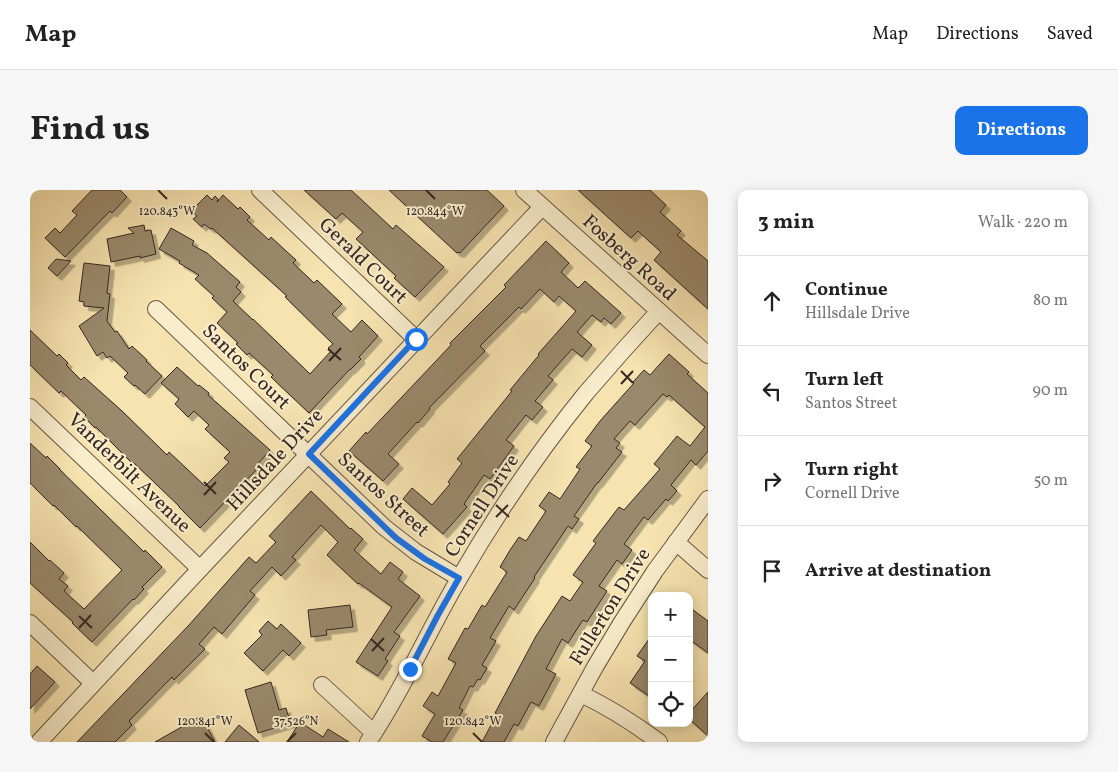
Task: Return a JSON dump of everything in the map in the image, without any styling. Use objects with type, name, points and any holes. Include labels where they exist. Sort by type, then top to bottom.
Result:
[{"type":"street","name":"Gerald Court","points":[[260,190],[416,339]]},
{"type":"street","name":"Fosberg Road","points":[[524,190],[708,355]]},
{"type":"street","name":"Hillsdale Drive","points":[[38,742],[542,207]]},
{"type":"street","name":"Santos Court","points":[[156,309],[309,454]]},
{"type":"street","name":"Cornell Drive","points":[[371,737],[397,694],[459,578],[500,512],[556,432],[605,371],[659,312]]},
{"type":"street","name":"Vanderbilt Avenue","points":[[30,407],[200,569]]},
{"type":"street","name":"Santos Street","points":[[309,454],[396,538],[425,559],[459,578]]},
{"type":"street","name":"Fullerton Drive","points":[[554,742],[622,622],[676,542],[708,499]]},
{"type":"street","points":[[676,542],[708,570]]},
{"type":"street","points":[[30,624],[93,684]]},
{"type":"street","points":[[322,685],[371,737]]},
{"type":"street","points":[[581,694],[627,720],[659,742]]},
{"type":"building","points":[[92,190],[120,190],[127,197],[112,213],[110,211],[65,257],[45,238],[55,228],[60,233],[77,215],[72,211]]},
{"type":"building","points":[[304,190],[351,190],[393,229],[396,225],[444,267],[415,297],[394,278],[396,276],[356,239],[363,232],[342,213],[336,219]]},
{"type":"building","points":[[389,190],[487,190],[504,206],[460,253],[457,253]]},
{"type":"building","points":[[578,190],[650,190],[666,205],[660,212],[681,231],[677,235],[708,261],[708,309],[654,260],[661,252],[638,231],[631,238]]},
{"type":"building","points":[[207,195],[212,200],[215,196],[218,199],[217,202],[223,195],[238,209],[240,207],[250,217],[247,220],[269,240],[271,237],[296,260],[293,263],[314,283],[317,280],[342,304],[332,314],[351,332],[362,320],[378,336],[359,357],[361,359],[309,413],[271,377],[273,375],[249,353],[247,355],[236,344],[238,343],[217,323],[227,312],[212,298],[214,296],[195,279],[199,275],[159,249],[171,228],[194,241],[192,245],[207,253],[240,282],[236,287],[241,292],[233,301],[310,374],[331,351],[328,348],[333,344],[285,297],[287,296],[212,228],[204,224],[202,227],[193,219],[197,216],[191,211]]},
{"type":"building","points":[[144,225],[145,231],[151,230],[156,254],[111,262],[107,239],[134,233],[128,228]]},
{"type":"building","points":[[546,241],[569,263],[561,272],[578,288],[585,281],[621,313],[611,324],[604,318],[601,322],[592,315],[577,332],[592,345],[582,357],[572,349],[548,376],[553,380],[535,401],[543,407],[532,420],[526,415],[506,440],[514,446],[490,479],[484,475],[464,504],[467,507],[443,534],[403,499],[412,488],[432,505],[450,484],[448,482],[462,463],[457,459],[512,391],[510,390],[538,354],[576,311],[559,296],[554,302],[540,289],[521,309],[519,307],[480,346],[485,351],[429,408],[418,423],[388,454],[399,464],[383,481],[349,451],[451,345],[450,343],[506,287],[504,285]]},
{"type":"building","points":[[56,259],[71,261],[57,276],[48,268]]},
{"type":"building","points":[[84,263],[110,266],[107,293],[110,294],[107,321],[115,332],[117,331],[129,349],[132,346],[162,376],[145,394],[124,377],[128,373],[110,356],[107,358],[103,352],[97,356],[79,326],[104,308],[84,306],[84,302],[79,301]]},
{"type":"building","points":[[30,330],[57,356],[59,354],[68,363],[66,365],[81,380],[84,377],[167,455],[169,452],[205,486],[229,462],[224,458],[230,452],[205,429],[209,425],[194,411],[188,417],[175,404],[179,399],[161,383],[177,367],[198,386],[209,393],[208,395],[270,450],[256,466],[258,468],[200,528],[133,462],[95,428],[84,417],[86,415],[61,391],[59,393],[30,365]]},
{"type":"building","points":[[669,354],[708,393],[708,451],[696,465],[691,460],[671,485],[677,491],[668,501],[666,499],[648,520],[644,517],[624,544],[632,550],[622,564],[617,560],[599,586],[607,591],[587,622],[583,620],[568,643],[562,639],[546,669],[556,674],[539,706],[531,702],[518,726],[514,724],[504,742],[482,742],[497,714],[495,713],[536,636],[562,596],[570,601],[583,582],[573,575],[596,543],[593,541],[619,507],[624,510],[660,469],[654,464],[677,436],[690,446],[705,427],[669,395],[667,397],[663,394],[635,425],[630,421],[614,439],[620,443],[616,448],[622,452],[574,516],[579,519],[572,529],[568,526],[514,610],[509,606],[490,638],[496,641],[482,665],[487,668],[480,680],[478,679],[473,687],[470,686],[459,708],[463,710],[443,742],[432,742],[422,736],[435,714],[423,706],[432,692],[438,696],[456,663],[448,659],[465,628],[468,629],[482,605],[485,607],[507,572],[500,567],[510,550],[519,537],[526,541],[546,511],[539,506],[549,492],[560,499],[580,469],[576,467],[592,446],[585,441],[600,421],[644,370],[650,375]]},
{"type":"building","points":[[30,443],[46,458],[47,456],[144,552],[145,550],[162,567],[142,587],[144,589],[134,600],[92,642],[30,583],[30,542],[64,573],[59,579],[68,586],[64,591],[84,609],[122,570],[30,483]]},
{"type":"building","points":[[311,491],[363,539],[354,550],[381,574],[390,562],[403,572],[398,579],[420,596],[394,632],[400,636],[385,659],[388,661],[378,676],[356,662],[392,607],[358,584],[327,555],[338,542],[321,525],[292,557],[296,560],[281,576],[272,567],[250,591],[255,595],[222,634],[214,627],[199,644],[205,649],[174,680],[172,677],[129,721],[132,725],[115,742],[77,742],[189,625],[249,557],[256,563],[276,542],[269,536]]},
{"type":"building","points":[[350,605],[353,627],[326,630],[327,635],[311,637],[308,610]]},
{"type":"building","points":[[693,610],[708,621],[708,653],[693,642]]},
{"type":"building","points":[[268,621],[277,629],[281,624],[301,643],[289,656],[283,650],[263,671],[244,653],[262,635],[259,631]]},
{"type":"building","points":[[648,641],[648,695],[630,683],[645,661],[637,656]]},
{"type":"building","points":[[37,666],[55,682],[30,709],[30,674]]},
{"type":"building","points":[[271,682],[279,710],[286,708],[288,715],[298,721],[258,733],[245,690]]},
{"type":"building","points":[[708,692],[708,736],[693,723],[693,709]]},
{"type":"building","points":[[201,716],[215,742],[155,742]]},
{"type":"building","points":[[300,722],[323,737],[328,729],[349,742],[287,742]]},
{"type":"building","points":[[239,725],[251,735],[259,742],[225,742]]},
{"type":"route","points":[[410,669],[459,578],[425,559],[396,538],[309,454],[416,339]]}]
